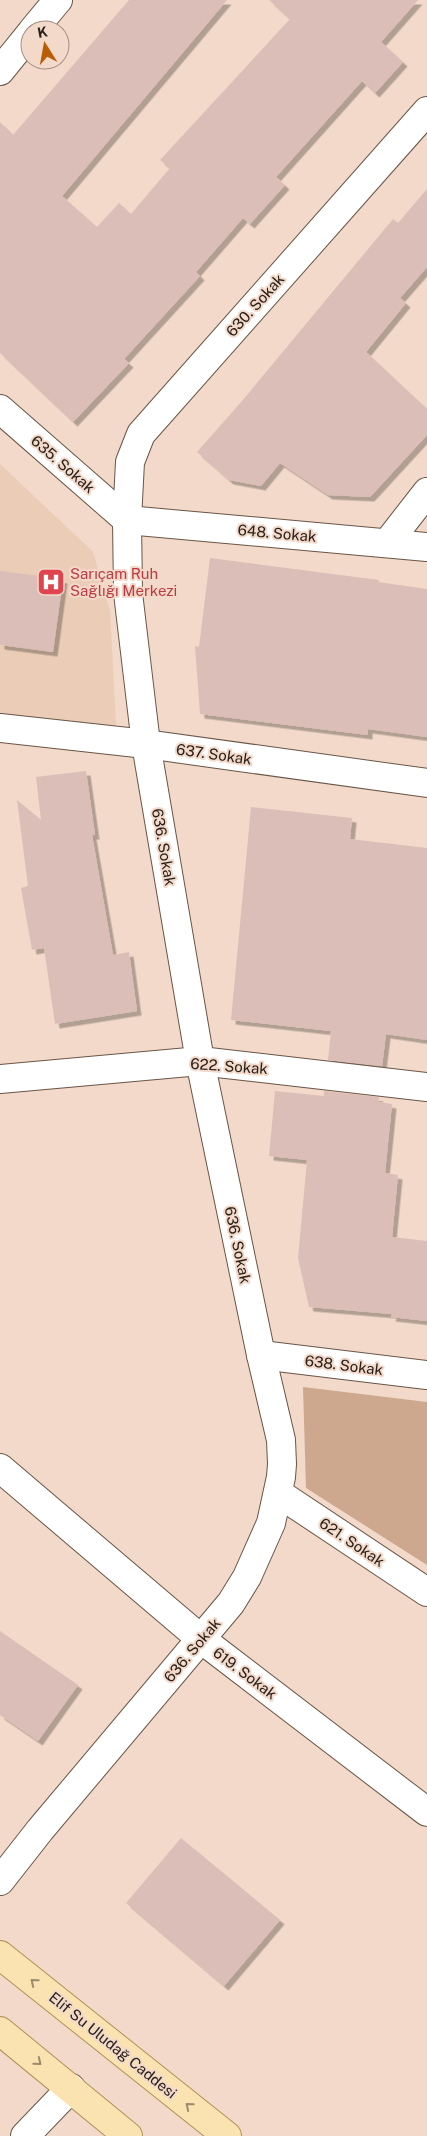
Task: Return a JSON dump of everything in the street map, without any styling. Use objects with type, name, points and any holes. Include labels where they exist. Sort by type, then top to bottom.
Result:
[{"type":"main road","name":"Elif Su Uludağ Caddesi","points":[[0,1955],[227,2136]]},
{"type":"main road","points":[[0,2031],[128,2136]]},
{"type":"street","points":[[42,20],[58,0]]},
{"type":"street","points":[[0,71],[20,46]]},
{"type":"street","name":"630. Sokak","points":[[127,520],[130,462],[141,434],[427,110]]},
{"type":"street","name":"635. Sokak","points":[[0,409],[127,520]]},
{"type":"street","points":[[388,542],[427,492]]},
{"type":"street","name":"648. Sokak","points":[[127,520],[427,547]]},
{"type":"street","name":"636. Sokak","points":[[0,1881],[40,1830],[231,1603],[247,1578],[271,1523],[282,1464],[281,1440],[261,1355],[200,1061],[146,744],[128,593],[127,520]]},
{"type":"street","name":"637. Sokak","points":[[0,728],[146,744],[427,783]]},
{"type":"street","name":"622. Sokak","points":[[0,1079],[200,1061],[427,1087]]},
{"type":"street","name":"638. Sokak","points":[[261,1355],[427,1375]]},
{"type":"street","name":"619. Sokak","points":[[0,1468],[202,1639],[427,1812]]},
{"type":"street","name":"621. Sokak","points":[[278,1493],[427,1592]]},
{"type":"street","points":[[25,2136],[71,2088]]},
{"type":"shaded area","name":"Sarıçam Ruh Sağlığı Merkezi","points":[[0,464],[93,552],[110,611],[116,726],[0,714]]},
{"type":"shaded area","points":[[303,1387],[427,1402],[427,1565],[306,1488]]},
{"type":"building","points":[[129,0],[227,0],[62,196],[97,227],[119,203],[131,214],[170,168],[160,160],[290,19],[269,0],[418,0],[381,42],[403,62],[375,93],[362,81],[276,177],[285,185],[250,224],[243,218],[196,272],[200,276],[124,359],[129,363],[73,422],[0,353],[0,122],[13,135]]},
{"type":"building","points":[[427,189],[427,267],[400,298],[406,303],[366,352],[427,409],[427,435],[370,497],[328,495],[280,463],[261,486],[229,480],[197,452],[242,401],[393,219],[398,223]]},
{"type":"building","points":[[210,558],[379,580],[378,582],[427,589],[427,737],[368,729],[368,735],[200,714],[195,646],[199,647]]},
{"type":"building","points":[[0,571],[63,579],[53,652],[0,645]]},
{"type":"building","points":[[86,771],[95,835],[92,835],[113,955],[129,952],[137,1011],[55,1024],[44,948],[32,950],[21,888],[28,886],[17,800],[41,820],[36,777]]},
{"type":"building","points":[[251,807],[352,818],[350,839],[427,848],[427,1040],[386,1034],[382,1066],[328,1060],[331,1031],[231,1020]]},
{"type":"building","points":[[275,1091],[324,1096],[324,1091],[379,1097],[378,1102],[392,1104],[385,1173],[398,1175],[392,1237],[427,1241],[427,1321],[391,1317],[392,1314],[309,1307],[298,1258],[307,1160],[269,1156]]},
{"type":"building","points":[[0,1631],[78,1685],[38,1741],[0,1715]]},
{"type":"building","points":[[181,1838],[280,1920],[224,1986],[126,1903]]},
{"type":"place","name":"Sarıçam Ruh Sağlığı Merkezi","points":[[51,582]]}]
